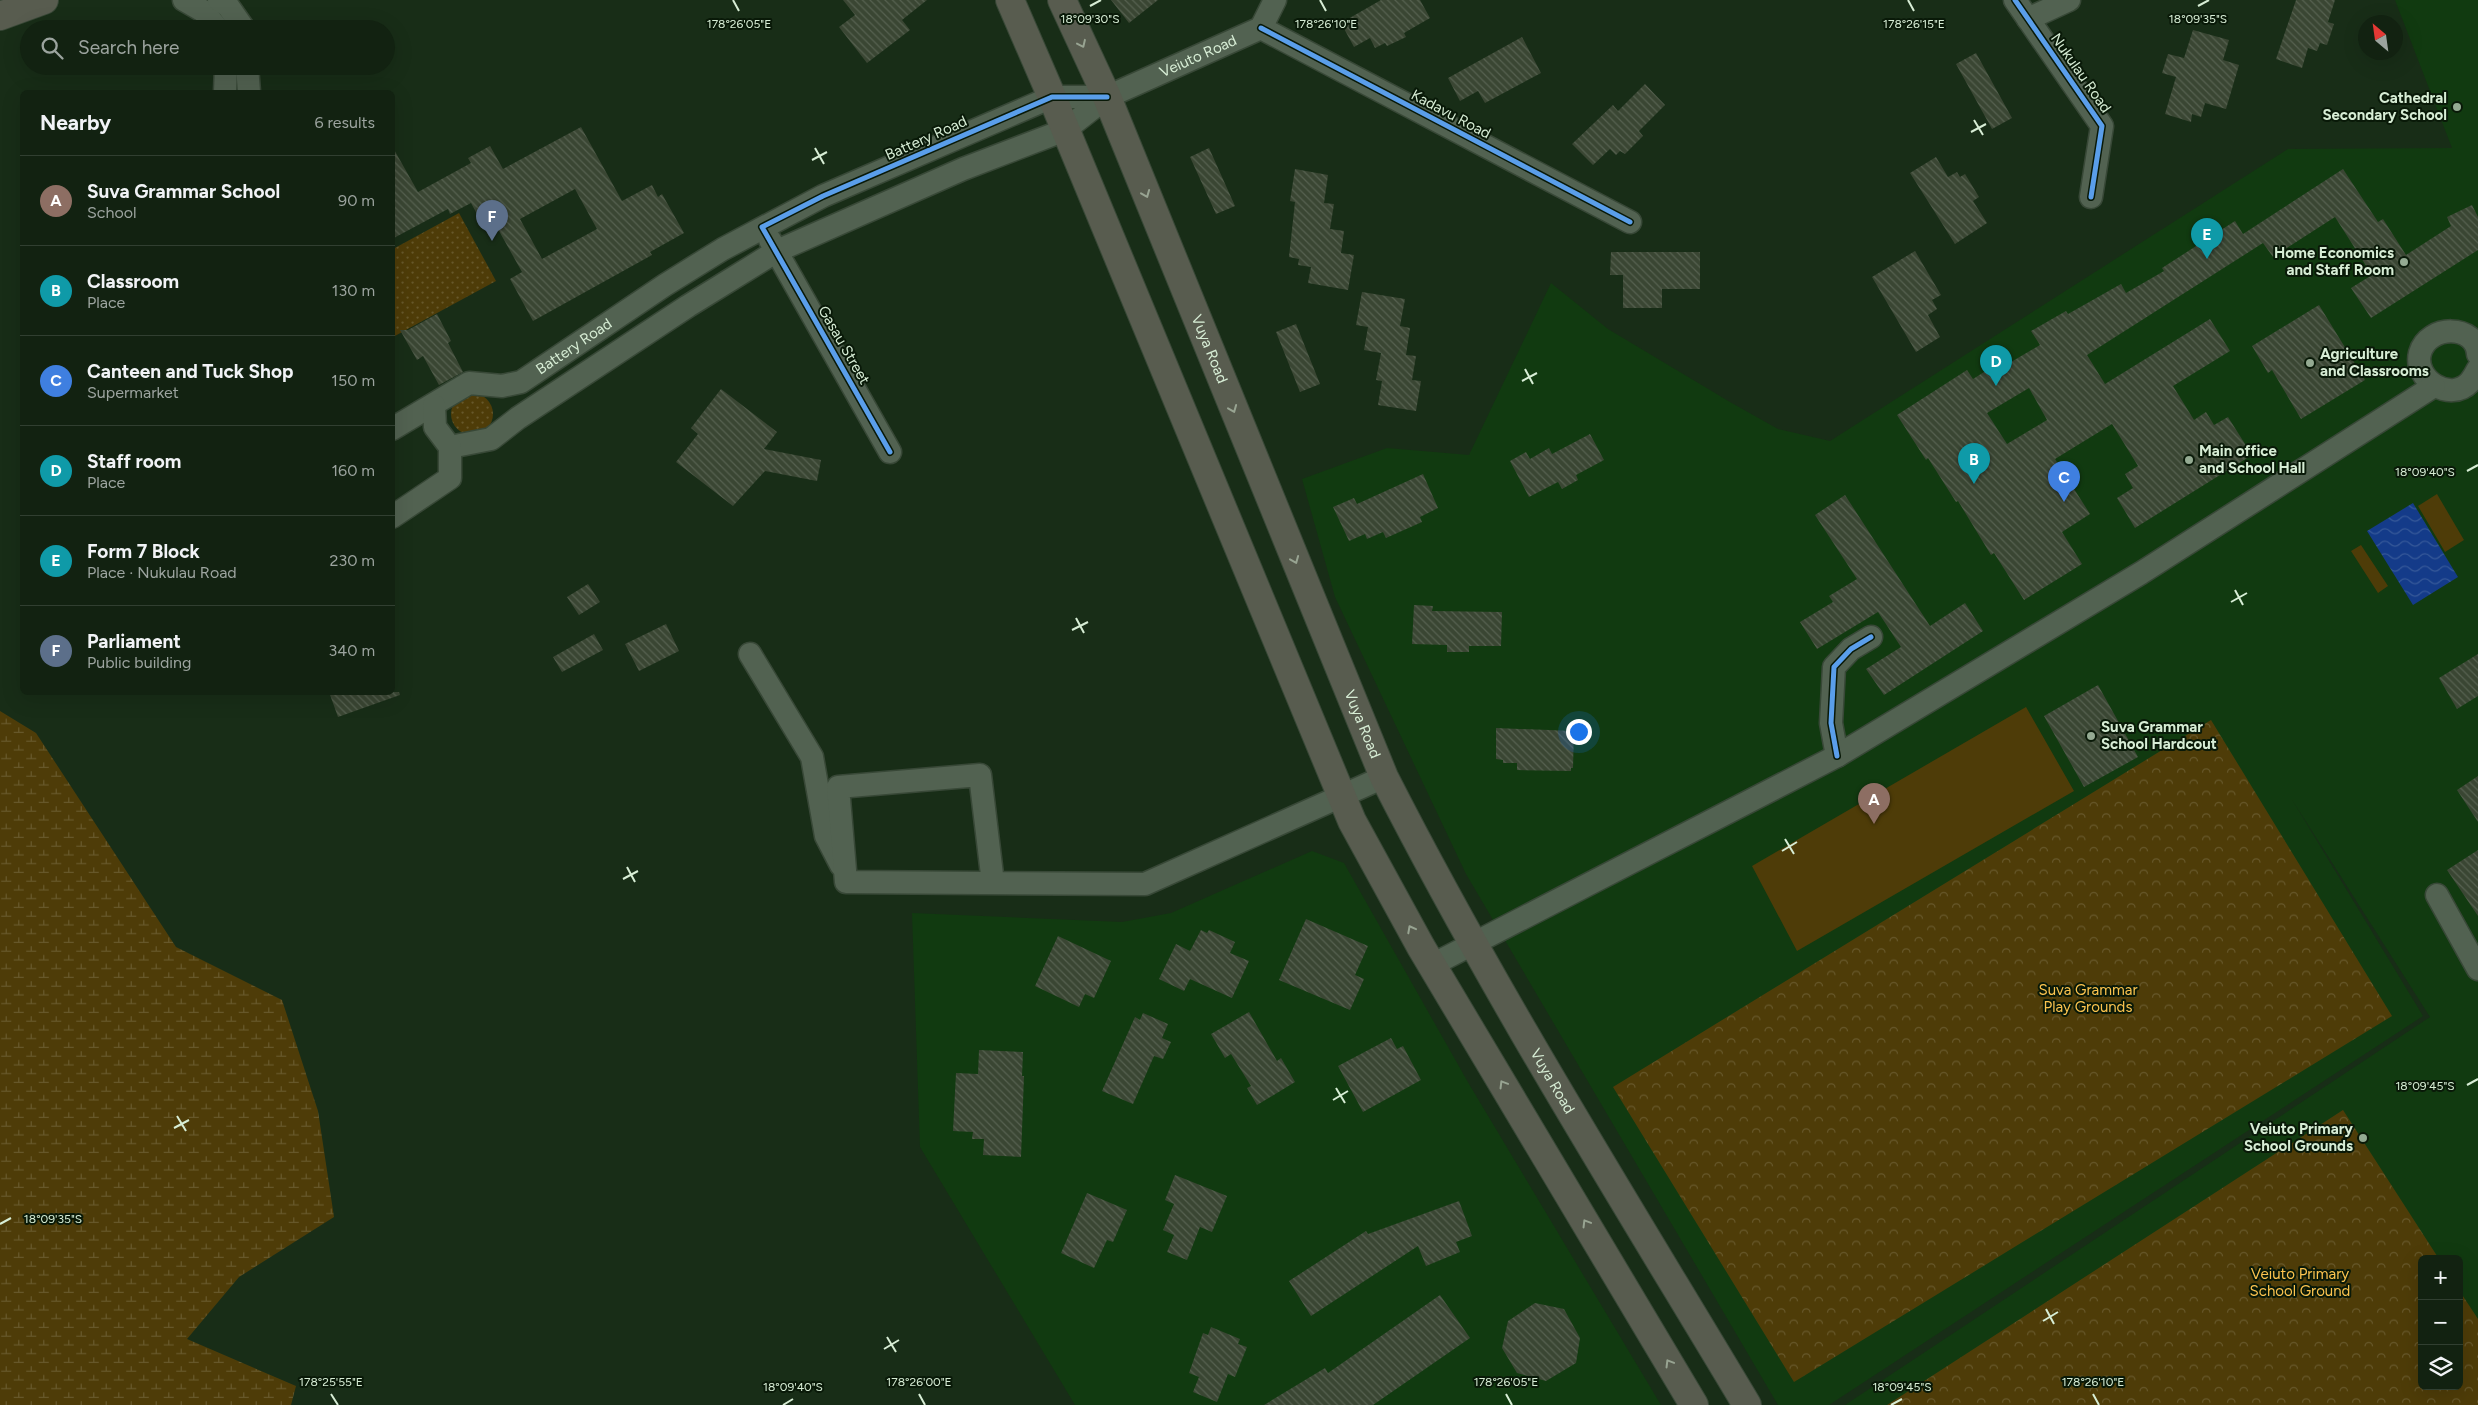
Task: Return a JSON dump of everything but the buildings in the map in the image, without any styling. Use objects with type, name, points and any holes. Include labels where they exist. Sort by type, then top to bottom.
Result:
[{"type":"main road","points":[[0,16],[44,0]]},
{"type":"main road","points":[[1010,0],[1052,97],[1341,797],[1356,828],[1432,965],[1694,1405]]},
{"type":"main road","name":"Vuya Road","points":[[1062,0],[1106,97],[1384,778],[1426,861],[1473,944],[1747,1405]]},
{"type":"street","points":[[184,0],[203,11],[210,20]]},
{"type":"street","points":[[219,0],[228,6],[238,20]]},
{"type":"street","points":[[1261,28],[1275,0]]},
{"type":"street","name":"Nukulau Road","points":[[2015,0],[2102,126],[2090,197]]},
{"type":"street","points":[[2028,19],[2069,0]]},
{"type":"street","name":"Veiuto Road","points":[[1106,97],[1261,28]]},
{"type":"street","name":"Kadavu Road","points":[[1261,28],[1630,222]]},
{"type":"street","points":[[225,90],[226,75]]},
{"type":"street","points":[[248,75],[249,90]]},
{"type":"street","name":"Battery Road","points":[[395,427],[434,405],[448,393],[469,383],[502,386],[521,382],[666,284],[762,227],[823,196],[1052,97],[1106,97]]},
{"type":"street","name":"Battery Road","points":[[450,447],[491,439],[518,418],[688,306],[777,251],[963,169],[1065,130],[1106,97]]},
{"type":"street","name":"Gasau Street","points":[[762,227],[890,452]]},
{"type":"street","points":[[2478,354],[2478,349],[2465,335],[2447,330],[2430,338],[2420,354],[2421,372],[2434,386],[2452,391],[2469,383],[2478,369]]},
{"type":"street","points":[[502,386],[518,418]]},
{"type":"street","points":[[1432,965],[1838,756],[2141,573],[2434,386]]},
{"type":"street","points":[[395,514],[450,478],[450,447],[435,427],[434,405]]},
{"type":"street","points":[[1838,756],[1831,723],[1834,667],[1851,649],[1871,637]]},
{"type":"street","points":[[750,654],[812,757],[826,836],[845,872]]},
{"type":"street","points":[[993,883],[980,775],[838,787],[846,882],[993,883],[1145,884],[1384,778]]},
{"type":"street","points":[[2438,895],[2478,968]]},
{"type":"shaded area","points":[[2395,0],[2478,0],[2478,1405],[1845,1405],[2430,1017],[2291,798],[2423,1016],[1829,1405],[1778,1405],[1466,874],[1335,597],[1302,479],[1387,448],[1469,455],[1551,283],[1608,329],[1730,402],[1778,429],[1830,441],[2288,149],[2452,148],[2403,21],[2403,15],[2401,15]]},
{"type":"shaded area","points":[[1312,851],[1344,863],[1469,1084],[1661,1405],[1075,1405],[920,1147],[912,913],[1122,922],[1171,913]]},
{"type":"green space","points":[[459,213],[496,281],[395,336],[395,248]]},
{"type":"green space","points":[[476,393],[484,396],[490,402],[493,414],[490,426],[484,432],[468,435],[460,432],[454,426],[451,410],[454,402],[460,396]]},
{"type":"green space","points":[[2437,494],[2464,540],[2445,552],[2418,506]]},
{"type":"green space","points":[[2361,545],[2388,586],[2378,593],[2351,551]]},
{"type":"green space","points":[[2026,707],[2074,791],[1797,951],[1752,866]]},
{"type":"green space","points":[[0,711],[36,733],[176,947],[282,1000],[318,1111],[334,1217],[239,1277],[187,1339],[296,1386],[291,1405],[0,1405]]},
{"type":"green space","name":"Suva Grammar Play Grounds","points":[[2211,720],[2392,1016],[1794,1382],[1613,1087]]},
{"type":"green space","name":"Veiuto Primary School Ground","points":[[2343,1110],[2436,1255],[2418,1255],[2418,1390],[2463,1390],[2463,1296],[2478,1319],[2478,1405],[1887,1405]]},
{"type":"water","points":[[2413,503],[2458,577],[2413,605],[2367,531]]},
{"type":"cycle path","points":[[2015,0],[2102,126],[2091,197]]},
{"type":"cycle path","points":[[1261,28],[1630,222]]},
{"type":"cycle path","points":[[890,452],[762,227],[823,196],[1052,97],[1107,97]]},
{"type":"cycle path","points":[[1837,756],[1831,723],[1834,667],[1851,649],[1871,637]]},
{"type":"place","name":"Cathedral Secondary School","points":[[2457,107]]},
{"type":"place","name":"Parliament","points":[[492,241]]},
{"type":"place","name":"Form 7 Block","points":[[2207,259]]},
{"type":"place","name":"Home Economics and Staff Room","points":[[2404,262]]},
{"type":"place","name":"Agriculture and Classrooms","points":[[2310,363]]},
{"type":"place","name":"Staff room","points":[[1996,386]]},
{"type":"place","name":"Main office and School Hall","points":[[2189,460]]},
{"type":"place","name":"Classroom","points":[[1974,484]]},
{"type":"place","name":"Canteen and Tuck Shop","points":[[2064,502]]},
{"type":"place","name":"Suva Grammar School Hardcout","points":[[2091,736]]},
{"type":"place","name":"Suva Grammar School","points":[[1874,824]]},
{"type":"place","name":"Veiuto Primary School Grounds","points":[[2363,1138]]}]
